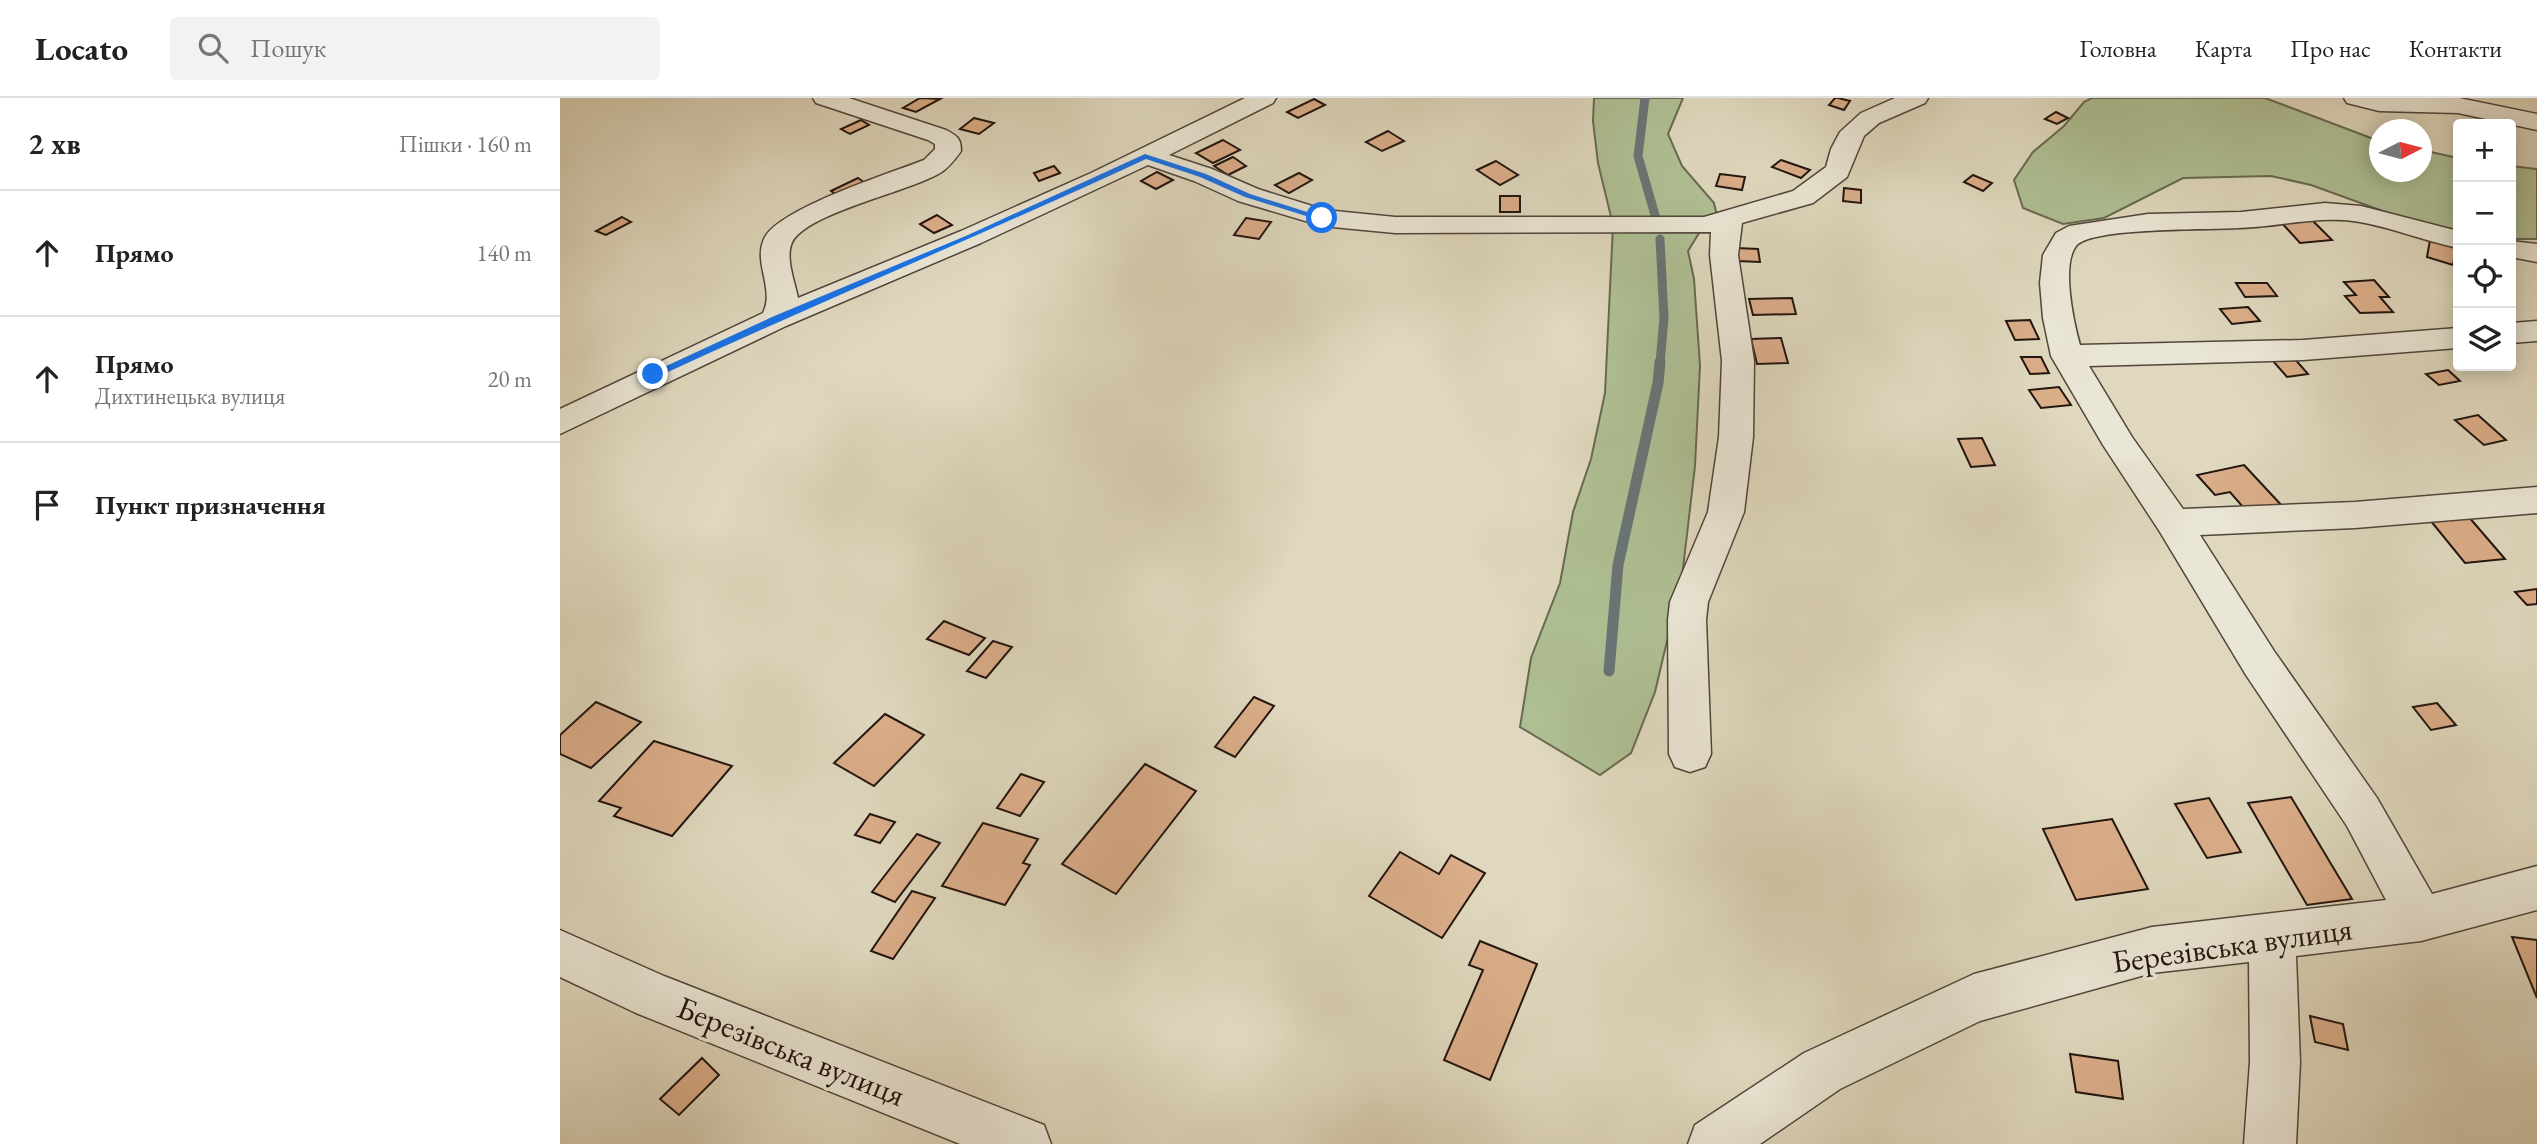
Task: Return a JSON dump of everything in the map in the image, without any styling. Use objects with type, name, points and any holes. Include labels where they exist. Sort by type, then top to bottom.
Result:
[{"type":"street","points":[[775,319],[784,301],[775,253],[778,239],[799,222],[835,204],[933,166],[948,151],[948,141],[937,135],[825,98]]},
{"type":"street","points":[[560,423],[653,374],[775,319],[971,237],[1264,98]]},
{"type":"street","points":[[1145,156],[1203,175],[1248,195],[1322,218],[1395,225],[1706,225],[1803,197],[1838,172],[1843,149],[1853,132],[1870,118],[1916,98]]},
{"type":"street","points":[[2356,98],[2397,107],[2445,103],[2472,107],[2520,122],[2537,122]]},
{"type":"street","points":[[2421,919],[2362,812],[2260,663],[2173,523],[2120,445],[2067,356],[2058,318],[2055,283],[2057,255],[2066,239],[2079,232],[2148,222],[2241,220],[2325,211],[2361,214],[2453,239]]},
{"type":"street","points":[[1690,754],[1686,620],[1689,602],[1726,512],[1736,438],[1738,361],[1724,255],[1725,231],[1730,218]]},
{"type":"street","points":[[2516,250],[2537,253]]},
{"type":"street","points":[[2516,333],[2537,331]]},
{"type":"street","points":[[2067,356],[2303,350],[2453,338]]},
{"type":"street","points":[[2173,523],[2355,515],[2537,500]]},
{"type":"street","name":"Березівська вулиця","points":[[1714,1144],[1822,1071],[1973,998],[2152,950],[2421,919],[2537,888]]},
{"type":"street","points":[[2270,1144],[2275,1062],[2272,937]]},
{"type":"street","name":"Березівська вулиця","points":[[560,953],[653,996],[1025,1144]]},
{"type":"green space","points":[[1594,98],[1683,98],[1668,134],[1682,166],[1714,203],[1718,220],[1701,230],[1688,251],[1694,279],[1700,366],[1695,466],[1682,577],[1655,692],[1631,753],[1600,775],[1520,727],[1531,658],[1560,583],[1573,512],[1591,459],[1605,393],[1613,225],[1598,163],[1593,121]]},
{"type":"green space","points":[[2092,98],[2265,98],[2369,137],[2369,182],[2432,182],[2432,152],[2453,157],[2453,233],[2427,227],[2311,185],[2271,176],[2183,178],[2104,218],[2063,224],[2023,208],[2014,180],[2033,152],[2064,126],[2084,102]]},
{"type":"green space","points":[[2516,167],[2537,169],[2537,239],[2516,239]]},
{"type":"building","points":[[920,98],[940,99],[916,112],[903,108]]},
{"type":"building","points":[[1835,98],[1850,101],[1844,110],[1829,105]]},
{"type":"building","points":[[1314,99],[1325,105],[1298,118],[1287,112]]},
{"type":"building","points":[[2056,112],[2068,118],[2057,124],[2045,119]]},
{"type":"building","points":[[974,118],[994,123],[979,134],[960,129]]},
{"type":"building","points":[[861,120],[869,125],[850,134],[841,129]]},
{"type":"building","points":[[1388,131],[1404,141],[1382,151],[1366,142]]},
{"type":"building","points":[[1223,140],[1240,150],[1213,163],[1196,153]]},
{"type":"building","points":[[1233,157],[1246,166],[1228,175],[1214,166]]},
{"type":"building","points":[[1781,160],[1810,170],[1801,178],[1772,167]]},
{"type":"building","points":[[1496,161],[1518,175],[1500,185],[1477,170]]},
{"type":"building","points":[[1054,166],[1060,173],[1039,181],[1034,173]]},
{"type":"building","points":[[1157,172],[1173,180],[1156,189],[1141,181]]},
{"type":"building","points":[[1299,173],[1312,180],[1289,193],[1275,185]]},
{"type":"building","points":[[1720,174],[1745,177],[1742,190],[1716,186]]},
{"type":"building","points":[[1973,175],[1992,183],[1983,191],[1964,182]]},
{"type":"building","points":[[858,178],[868,185],[840,197],[831,191]]},
{"type":"building","points":[[1844,188],[1861,190],[1861,203],[1843,201]]},
{"type":"building","points":[[1500,196],[1520,196],[1520,212],[1500,212]]},
{"type":"building","points":[[937,215],[952,225],[934,233],[920,224]]},
{"type":"building","points":[[622,217],[631,222],[606,235],[596,231]]},
{"type":"building","points":[[1246,218],[1271,222],[1259,239],[1234,235]]},
{"type":"building","points":[[2312,220],[2332,240],[2300,243],[2281,222]]},
{"type":"building","points":[[2430,240],[2453,246],[2453,265],[2427,257]]},
{"type":"building","points":[[1736,248],[1758,249],[1760,262],[1737,261]]},
{"type":"building","points":[[2374,280],[2389,297],[2380,297],[2393,312],[2360,313],[2345,296],[2356,295],[2344,282]]},
{"type":"building","points":[[2236,283],[2267,283],[2277,296],[2245,297]]},
{"type":"building","points":[[1792,298],[1796,314],[1753,315],[1749,299]]},
{"type":"building","points":[[2248,307],[2260,321],[2232,324],[2220,309]]},
{"type":"building","points":[[2030,320],[2039,339],[2015,340],[2006,321]]},
{"type":"building","points":[[1781,338],[1788,363],[1757,364],[1751,339]]},
{"type":"building","points":[[2021,357],[2041,357],[2049,373],[2030,374]]},
{"type":"building","points":[[2294,358],[2308,374],[2287,377],[2273,361]]},
{"type":"building","points":[[2448,370],[2460,381],[2439,385],[2426,374]]},
{"type":"building","points":[[2059,387],[2071,405],[2041,408],[2029,390]]},
{"type":"building","points":[[2478,415],[2506,440],[2484,445],[2455,420]]},
{"type":"building","points":[[1982,438],[1995,465],[1971,467],[1958,439]]},
{"type":"building","points":[[2244,465],[2284,508],[2250,515],[2230,492],[2215,495],[2197,475]]},
{"type":"building","points":[[2468,516],[2505,559],[2465,563],[2430,520]]},
{"type":"building","points":[[2537,589],[2537,604],[2527,605],[2515,592]]},
{"type":"building","points":[[944,621],[985,638],[969,655],[927,639]]},
{"type":"building","points":[[993,641],[1012,647],[986,678],[967,671]]},
{"type":"building","points":[[1254,697],[1274,706],[1235,757],[1215,747]]},
{"type":"building","points":[[596,702],[641,722],[591,768],[560,754],[560,735]]},
{"type":"building","points":[[2437,703],[2456,725],[2431,730],[2413,707]]},
{"type":"building","points":[[885,714],[924,735],[874,786],[834,763]]},
{"type":"building","points":[[654,741],[732,766],[672,836],[614,816],[621,808],[599,801]]},
{"type":"building","points":[[1145,764],[1196,791],[1116,894],[1062,864]]},
{"type":"building","points":[[1021,774],[1044,782],[1020,816],[997,808]]},
{"type":"building","points":[[2291,797],[2352,899],[2307,905],[2248,803]]},
{"type":"building","points":[[2209,798],[2241,852],[2207,858],[2175,804]]},
{"type":"building","points":[[870,814],[895,822],[880,843],[855,835]]},
{"type":"building","points":[[2112,819],[2148,889],[2076,900],[2043,829]]},
{"type":"building","points":[[983,823],[1038,839],[1023,863],[1030,865],[1005,905],[942,886]]},
{"type":"building","points":[[917,834],[940,843],[895,902],[872,892]]},
{"type":"building","points":[[1400,852],[1439,874],[1451,855],[1485,873],[1442,938],[1369,896]]},
{"type":"building","points":[[912,891],[935,898],[893,959],[871,951]]},
{"type":"building","points":[[2512,937],[2537,940],[2537,998]]},
{"type":"building","points":[[1480,941],[1537,964],[1490,1080],[1444,1060],[1483,970],[1469,965]]},
{"type":"building","points":[[2310,1016],[2343,1024],[2348,1050],[2315,1042]]},
{"type":"building","points":[[2070,1054],[2118,1061],[2123,1099],[2076,1092]]},
{"type":"building","points":[[702,1058],[719,1075],[679,1115],[660,1099]]},
{"type":"waterway","points":[[1645,98],[1638,156],[1657,222]]},
{"type":"waterway","points":[[1660,239],[1664,318],[1660,363]]},
{"type":"waterway","points":[[1609,671],[1618,565],[1658,383],[1660,362]]},
{"type":"route","points":[[653,374],[775,319],[971,237],[1145,156],[1203,175],[1248,195],[1322,218]]}]
